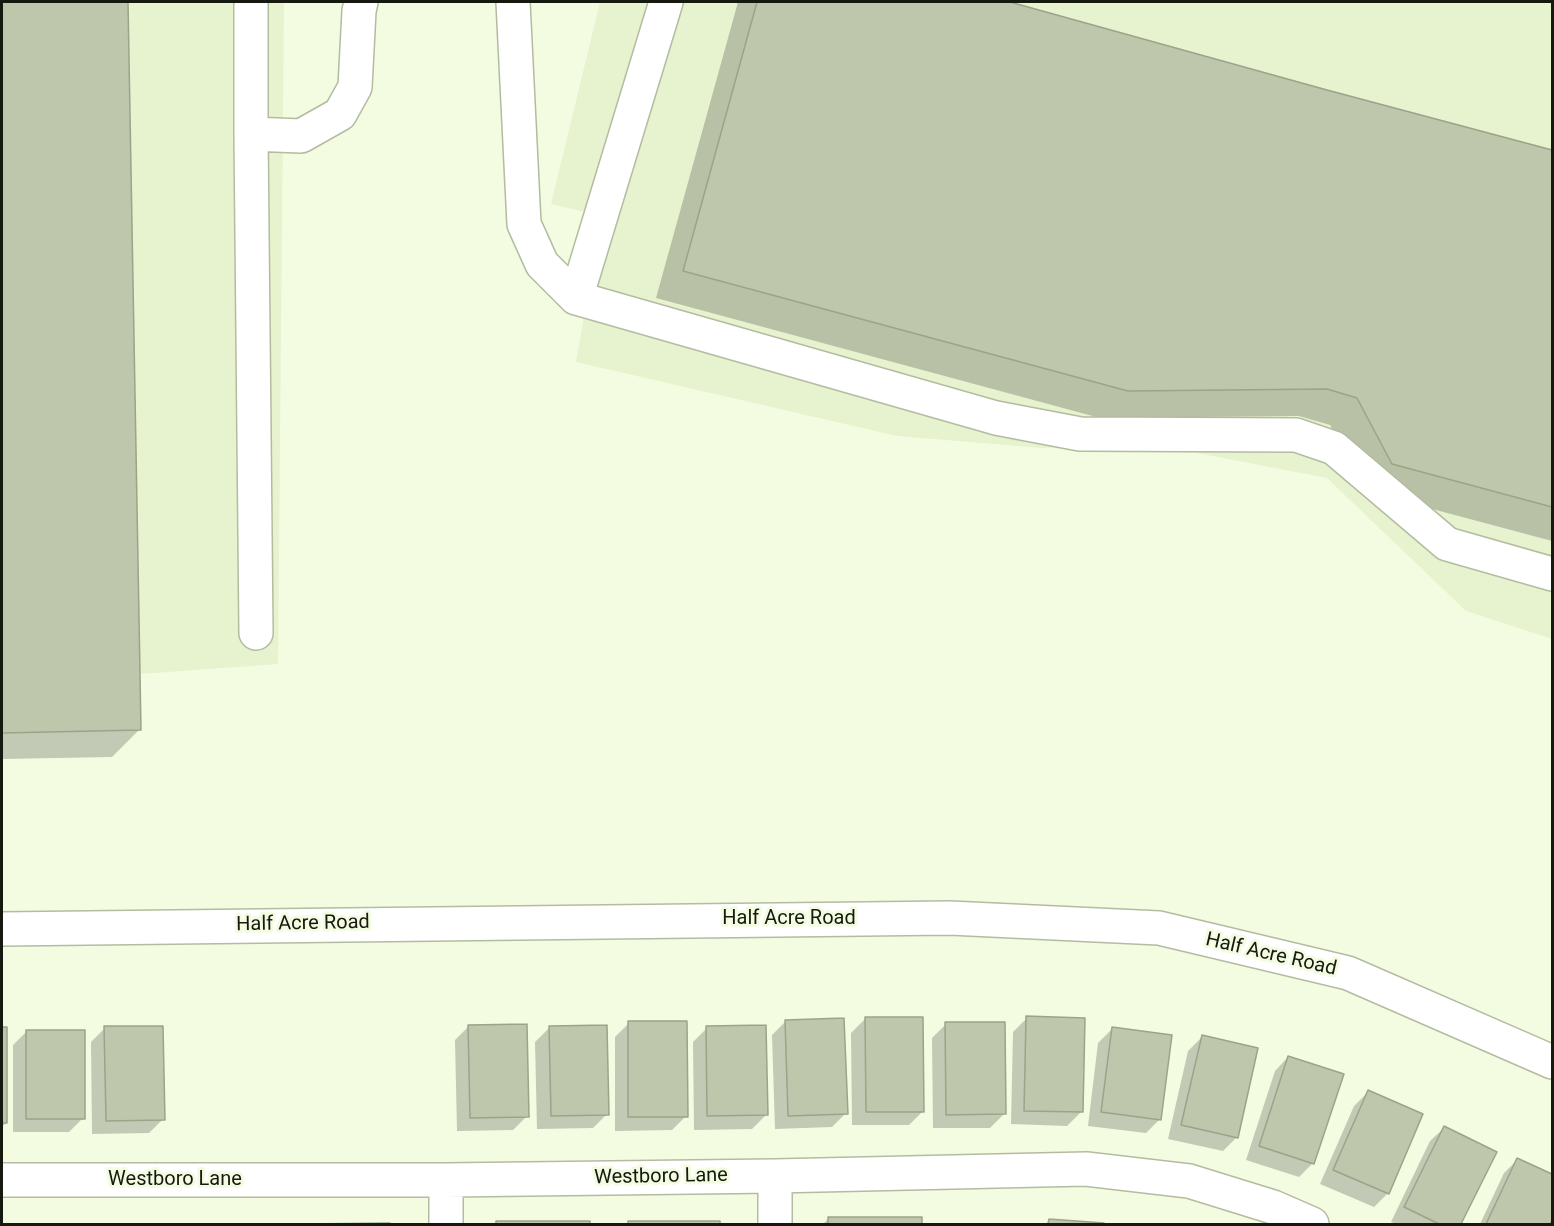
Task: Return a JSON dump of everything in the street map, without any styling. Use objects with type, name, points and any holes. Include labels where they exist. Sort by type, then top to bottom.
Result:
[{"type":"street","points":[[251,2],[256,633]]},
{"type":"street","points":[[251,134],[301,136],[340,114],[355,87],[361,2]]},
{"type":"street","points":[[513,2],[524,224],[542,264],[576,298],[996,418],[1080,434],[1296,435],[1334,448],[1447,544],[1552,574]]},
{"type":"street","points":[[576,298],[666,2]]},
{"type":"street","name":"Half Acre Road","points":[[2,929],[950,918],[1159,928],[1348,974],[1552,1062]]},
{"type":"street","name":"Westboro Lane","points":[[2,1180],[446,1180],[775,1176],[1086,1168],[1189,1181],[1273,1207],[1312,1224]]},
{"type":"street","points":[[775,1176],[775,1224]]},
{"type":"street","points":[[446,1180],[446,1224]]},
{"type":"shaded area","points":[[2,2],[284,2],[278,664],[2,684]]},
{"type":"shaded area","points":[[600,2],[1552,2],[1552,639],[1466,611],[1327,478],[1145,443],[1042,448],[897,436],[576,362],[602,216],[551,204]]},
{"type":"building","points":[[2,2],[128,2],[141,730],[2,733]]},
{"type":"building","points":[[757,2],[1010,2],[1552,150],[1552,507],[1392,464],[1357,398],[1327,389],[1128,391],[683,271]]},
{"type":"building","points":[[1026,1016],[1085,1018],[1083,1112],[1024,1111]]},
{"type":"building","points":[[865,1017],[923,1017],[924,1112],[866,1112]]},
{"type":"building","points":[[844,1018],[848,1114],[788,1116],[785,1020]]},
{"type":"building","points":[[628,1021],[687,1021],[688,1117],[628,1117]]},
{"type":"building","points":[[945,1022],[1005,1022],[1006,1114],[946,1115]]},
{"type":"building","points":[[527,1024],[529,1117],[470,1118],[468,1025]]},
{"type":"building","points":[[607,1025],[609,1115],[551,1116],[549,1026]]},
{"type":"building","points":[[766,1025],[768,1115],[707,1116],[706,1026]]},
{"type":"building","points":[[104,1026],[163,1026],[165,1120],[106,1121]]},
{"type":"building","points":[[2,1027],[7,1027],[7,1123],[2,1123]]},
{"type":"building","points":[[1112,1027],[1172,1035],[1161,1120],[1101,1112]]},
{"type":"building","points":[[26,1030],[85,1030],[85,1119],[26,1119]]},
{"type":"building","points":[[1202,1035],[1258,1048],[1238,1138],[1181,1125]]},
{"type":"building","points":[[1288,1056],[1344,1074],[1314,1164],[1259,1146]]},
{"type":"building","points":[[1368,1090],[1423,1114],[1389,1194],[1333,1170]]},
{"type":"building","points":[[1444,1126],[1497,1152],[1461,1224],[1439,1224],[1404,1207]]},
{"type":"building","points":[[1517,1158],[1552,1174],[1552,1220],[1550,1224],[1486,1224]]},
{"type":"building","points":[[828,1217],[922,1217],[922,1224],[828,1224]]},
{"type":"building","points":[[1049,1219],[1104,1223],[1104,1224],[1048,1224]]},
{"type":"building","points":[[496,1221],[590,1221],[590,1224],[496,1224]]},
{"type":"building","points":[[628,1221],[720,1221],[720,1224],[628,1224]]},
{"type":"building","points":[[390,1223],[390,1224],[302,1224]]}]
